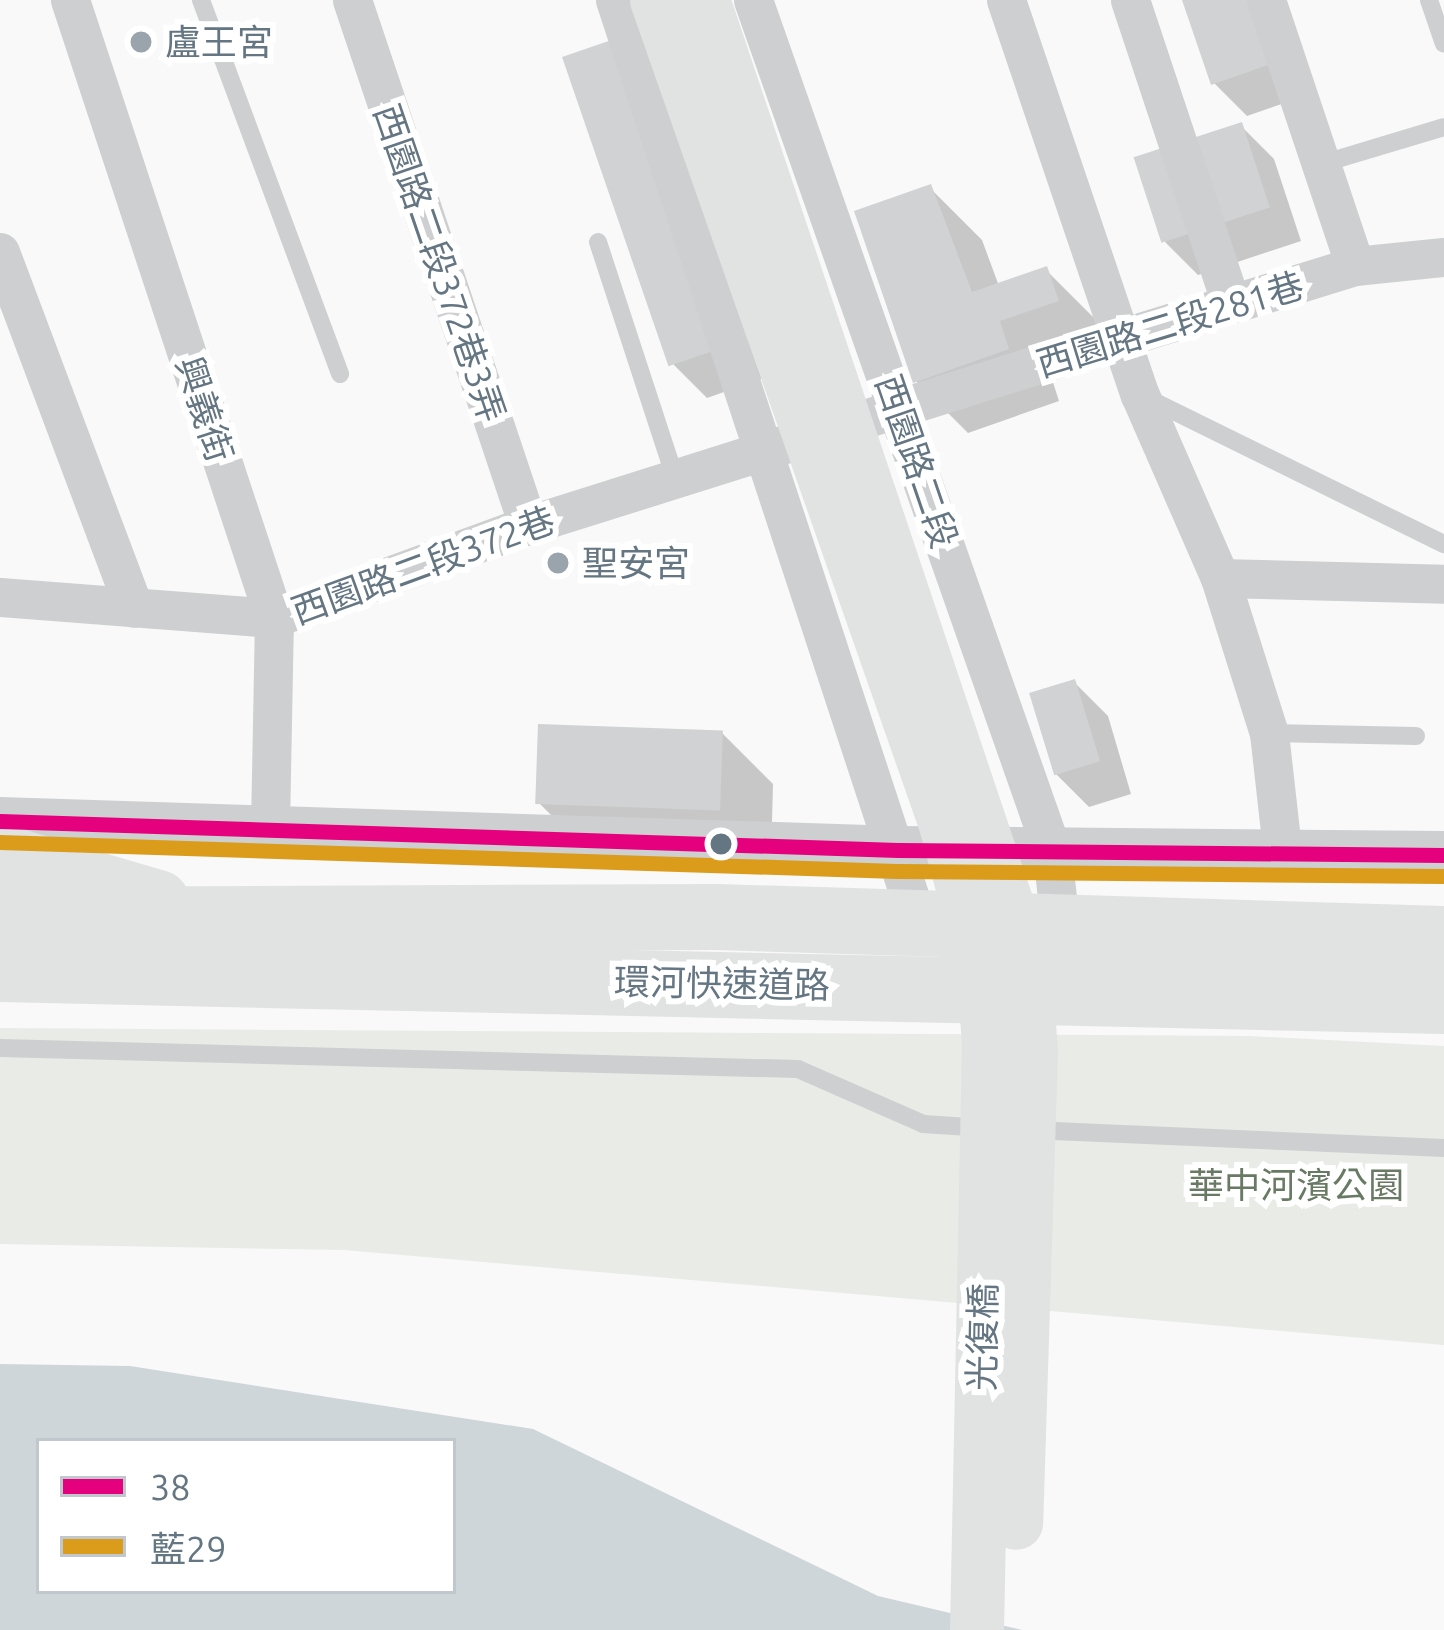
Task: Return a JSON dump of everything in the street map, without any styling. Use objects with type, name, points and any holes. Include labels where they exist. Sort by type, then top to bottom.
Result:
[{"type":"highway","points":[[0,856],[231,927],[880,953],[1289,994]]},
{"type":"highway","name":"環河快速道路","points":[[0,920],[918,922],[1022,948],[1444,939]]},
{"type":"highway","name":"環河快速道路","points":[[0,968],[1444,1001]]},
{"type":"main road","points":[[657,0],[946,825],[1022,948]]},
{"type":"main road","points":[[703,0],[1022,948],[1010,1047]]},
{"type":"main road","name":"光復橋","points":[[977,1630],[1010,1047]]},
{"type":"main road","name":"光復橋","points":[[1010,1047],[1012,1630]]},
{"type":"street","name":"興義街","points":[[70,0],[274,619],[270,828]]},
{"type":"street","name":"西園路二段372巷3弄","points":[[352,0],[528,525]]},
{"type":"street","points":[[615,0],[918,922]]},
{"type":"street","name":"西園路二段","points":[[753,0],[1052,851],[1022,948]]},
{"type":"street","points":[[1006,0],[1141,395],[1220,578],[1270,733],[1282,849]]},
{"type":"street","points":[[1130,0],[1231,304]]},
{"type":"street","points":[[1266,0],[1355,266]]},
{"type":"street","points":[[0,252],[134,608]]},
{"type":"street","name":"西園路二段281巷","points":[[766,453],[1355,266],[1444,257]]},
{"type":"street","name":"西園路二段372巷","points":[[0,598],[274,619],[528,525],[766,453]]},
{"type":"street","points":[[1220,578],[1444,584]]},
{"type":"street","points":[[0,821],[898,850],[1282,849],[1444,855]]},
{"type":"lane","points":[[201,0],[340,374]]},
{"type":"lane","points":[[1429,0],[1444,44]]},
{"type":"lane","points":[[1321,164],[1444,127]]},
{"type":"lane","points":[[598,242],[676,480]]},
{"type":"lane","points":[[1141,395],[1444,544]]},
{"type":"lane","points":[[1270,733],[1416,736]]},
{"type":"lane","points":[[0,1048],[797,1069],[923,1124],[1444,1148]]},
{"type":"green space","name":"華中河濱公園","points":[[0,1028],[1250,1036],[1444,1046],[1444,1345],[344,1250],[0,1244]]},
{"type":"shaded area","points":[[0,1364],[130,1366],[533,1429],[878,1596],[1022,1630],[0,1630]]},
{"type":"building","points":[[1182,0],[1249,0],[1285,59],[1211,85]]},
{"type":"building","points":[[632,33],[738,342],[668,366],[562,57]]},
{"type":"building","points":[[1242,122],[1270,208],[1161,243],[1134,157]]},
{"type":"building","points":[[931,184],[972,292],[1047,266],[1059,301],[1000,321],[1009,349],[913,383],[854,211]]},
{"type":"building","points":[[1075,679],[1100,761],[1054,775],[1029,693]]},
{"type":"building","points":[[538,724],[723,730],[720,810],[535,804]]},
{"type":"transit line","name":"38","points":[[0,821],[898,850],[1444,855]]},
{"type":"transit line","name":"藍29","points":[[0,842],[897,871],[1444,876]]},
{"type":"place","name":"盧王宮","points":[[141,42]]},
{"type":"place","name":"聖安宮","points":[[558,563]]}]
